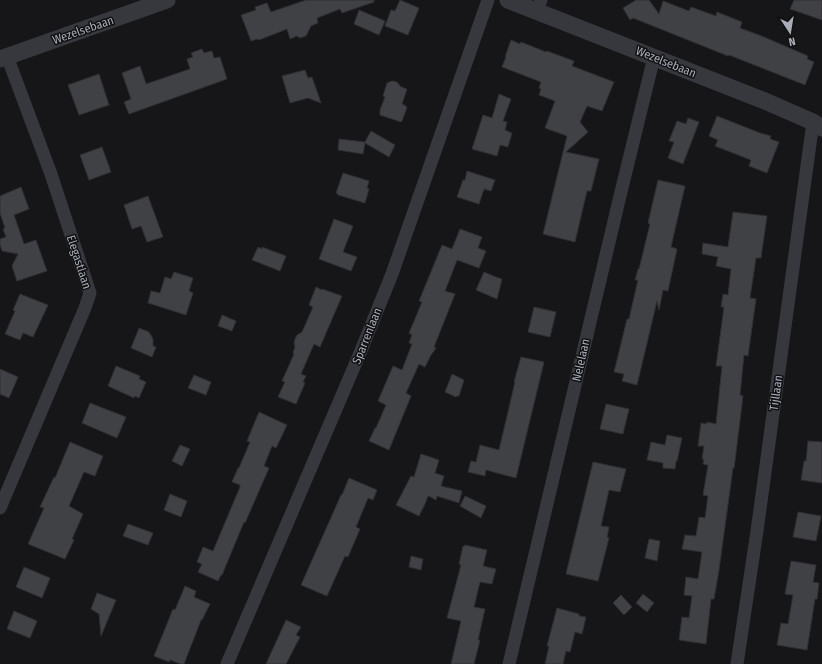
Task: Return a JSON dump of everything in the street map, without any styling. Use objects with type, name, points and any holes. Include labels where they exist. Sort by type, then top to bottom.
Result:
[{"type":"street","name":"Wezelsebaan","points":[[3,58],[167,0]]},
{"type":"street","name":"Sparrenlaan","points":[[227,664],[360,353],[392,274],[488,0]]},
{"type":"street","name":"Wezelsebaan","points":[[508,0],[539,6],[654,57],[765,101],[818,125]]},
{"type":"street","name":"Nelelaan","points":[[509,664],[654,57]]},
{"type":"street","name":"Elegastlaan","points":[[0,508],[90,293],[50,174],[3,58]]},
{"type":"street","name":"Tijllaan","points":[[737,664],[818,125]]},
{"type":"building","points":[[306,0],[374,0],[374,2],[342,13],[340,9],[317,18],[318,23],[311,26],[306,36],[300,38],[297,36],[290,39],[287,29],[259,40],[257,39],[251,41],[241,15],[256,10],[255,7],[267,3],[271,12]]},
{"type":"building","points":[[400,0],[419,8],[408,35],[385,26],[391,10],[395,11]]},
{"type":"building","points":[[636,0],[649,0],[659,14],[663,1],[689,11],[691,7],[716,16],[717,12],[742,22],[740,28],[808,56],[807,59],[814,62],[805,85],[633,18],[630,20],[623,8]]},
{"type":"building","points":[[794,0],[822,0],[822,20],[790,9]]},
{"type":"building","points":[[359,10],[385,21],[379,35],[354,24]]},
{"type":"building","points":[[511,40],[520,44],[521,42],[574,61],[572,66],[614,82],[602,111],[587,106],[580,122],[588,132],[566,152],[599,159],[591,191],[587,191],[575,242],[543,234],[567,136],[545,128],[555,101],[539,95],[541,82],[502,67]]},
{"type":"building","points":[[202,49],[204,53],[212,51],[214,58],[220,57],[227,79],[129,114],[124,102],[131,99],[122,73],[140,66],[146,84],[190,69],[187,59],[193,57],[191,53]]},
{"type":"building","points":[[305,70],[308,78],[312,77],[321,103],[308,98],[290,103],[282,76]]},
{"type":"building","points":[[99,74],[109,105],[79,115],[68,85]]},
{"type":"building","points":[[392,81],[397,82],[401,87],[407,89],[402,104],[407,107],[401,122],[380,115],[387,83]]},
{"type":"building","points":[[499,94],[511,99],[503,121],[507,122],[505,130],[512,133],[508,147],[500,145],[497,156],[472,149],[483,115],[492,118]]},
{"type":"building","points":[[717,116],[771,136],[770,139],[779,142],[767,173],[749,166],[751,160],[715,146],[718,140],[709,136]]},
{"type":"building","points":[[688,118],[699,122],[683,164],[668,158],[674,142],[669,141],[677,121],[686,124]]},
{"type":"building","points":[[371,131],[395,145],[389,157],[365,143],[363,154],[338,150],[339,139],[365,142]]},
{"type":"building","points":[[102,147],[111,172],[89,180],[80,155]]},
{"type":"building","points":[[467,171],[495,180],[491,191],[484,189],[479,204],[457,197],[463,180],[465,180]]},
{"type":"building","points":[[343,173],[369,181],[367,188],[369,189],[365,203],[338,195],[336,193]]},
{"type":"building","points":[[658,180],[685,186],[671,247],[677,249],[668,291],[663,290],[659,310],[657,301],[637,385],[622,381],[624,374],[614,372],[638,280],[635,280],[650,224],[648,223]]},
{"type":"building","points":[[21,187],[29,209],[14,215],[24,244],[36,240],[47,271],[17,281],[12,266],[18,254],[2,251],[0,244],[0,239],[6,237],[3,229],[5,228],[0,213],[0,196]]},
{"type":"building","points":[[148,196],[163,237],[147,242],[141,226],[132,229],[124,205]]},
{"type":"building","points":[[733,212],[767,216],[761,258],[756,258],[750,298],[756,299],[748,356],[744,355],[740,395],[743,396],[735,461],[714,599],[711,599],[706,644],[679,640],[682,617],[689,618],[692,596],[684,595],[686,577],[698,579],[702,552],[682,549],[685,535],[696,536],[699,517],[705,518],[708,496],[703,495],[708,465],[703,464],[704,459],[702,459],[704,446],[698,446],[701,423],[707,424],[707,422],[716,424],[722,366],[716,366],[724,307],[721,307],[723,294],[728,295],[731,269],[716,266],[718,257],[702,254],[703,243],[728,247]]},
{"type":"building","points":[[334,219],[353,226],[343,252],[357,257],[351,271],[319,259]]},
{"type":"building","points":[[460,229],[482,237],[478,248],[486,251],[479,268],[457,260],[445,291],[455,294],[434,347],[436,348],[425,367],[419,364],[406,393],[411,396],[389,450],[369,441],[386,405],[378,401],[393,366],[402,370],[412,344],[409,343],[412,335],[409,333],[422,302],[419,301],[442,245],[452,249]]},
{"type":"building","points":[[258,247],[262,249],[262,247],[286,256],[280,271],[252,260]]},
{"type":"building","points":[[174,272],[193,278],[189,291],[193,293],[186,315],[148,303],[151,291],[160,293],[165,277],[171,279]]},
{"type":"building","points":[[484,272],[502,279],[497,299],[476,290]]},
{"type":"building","points":[[316,287],[342,296],[320,347],[314,344],[301,374],[306,376],[303,382],[305,383],[296,404],[278,397],[285,382],[282,381],[294,354],[295,339],[297,335],[302,332],[313,307],[309,305]]},
{"type":"building","points":[[20,294],[48,305],[33,337],[23,333],[20,340],[5,334],[15,311],[13,310]]},
{"type":"building","points":[[534,307],[556,312],[550,337],[528,332]]},
{"type":"building","points":[[222,315],[236,321],[232,331],[218,326]]},
{"type":"building","points":[[139,328],[149,332],[153,339],[153,346],[156,347],[152,357],[131,348]]},
{"type":"building","points":[[521,357],[544,362],[516,478],[486,470],[485,476],[468,472],[471,461],[476,462],[480,445],[499,450]]},
{"type":"building","points":[[116,366],[140,376],[139,379],[146,382],[139,398],[135,396],[134,398],[108,386]]},
{"type":"building","points":[[0,369],[18,377],[9,398],[0,394]]},
{"type":"building","points":[[452,374],[464,380],[459,396],[456,397],[445,392]]},
{"type":"building","points":[[194,375],[211,382],[206,395],[188,388]]},
{"type":"building","points":[[90,403],[126,417],[117,438],[82,423]]},
{"type":"building","points":[[606,404],[629,409],[623,434],[600,429]]},
{"type":"building","points":[[259,412],[287,425],[276,448],[272,446],[264,466],[269,468],[218,581],[198,572],[202,564],[197,562],[203,547],[213,551],[240,487],[240,485],[232,482],[250,442],[247,441]]},
{"type":"building","points":[[667,435],[682,438],[675,469],[663,468],[663,463],[647,460],[651,442],[665,445]]},
{"type":"building","points":[[808,441],[822,442],[822,483],[801,480],[804,461],[806,461]]},
{"type":"building","points":[[70,442],[103,456],[95,476],[84,472],[69,506],[83,514],[72,539],[74,540],[65,559],[28,544],[44,508],[40,507],[54,477],[55,478]]},
{"type":"building","points":[[180,445],[190,449],[182,466],[172,461]]},
{"type":"building","points":[[421,454],[439,460],[435,473],[444,476],[441,486],[462,491],[459,503],[437,496],[436,500],[428,496],[419,516],[396,505],[411,476],[414,477]]},
{"type":"building","points":[[593,462],[626,469],[620,492],[609,490],[601,526],[609,527],[607,537],[609,538],[598,581],[566,574]]},
{"type":"building","points":[[349,478],[377,490],[373,500],[368,498],[356,527],[360,529],[348,557],[345,556],[327,596],[301,585]]},
{"type":"building","points":[[170,494],[187,501],[181,517],[164,510]]},
{"type":"building","points":[[465,496],[486,506],[481,518],[460,506]]},
{"type":"building","points":[[798,512],[821,516],[816,541],[793,537]]},
{"type":"building","points":[[128,524],[153,533],[148,545],[123,536]]},
{"type":"building","points":[[649,539],[660,541],[657,561],[645,558]]},
{"type":"building","points":[[465,545],[487,550],[483,566],[496,569],[492,584],[480,582],[474,607],[485,609],[474,664],[451,664],[461,621],[447,618],[461,565],[459,564],[463,546],[464,547]]},
{"type":"building","points":[[411,556],[423,559],[421,570],[409,567]]},
{"type":"building","points":[[791,561],[816,565],[813,582],[819,583],[807,650],[777,645],[781,623],[788,624],[793,595],[785,594]]},
{"type":"building","points":[[24,567],[50,578],[42,598],[16,587]]},
{"type":"building","points":[[185,586],[196,591],[194,597],[210,604],[201,620],[184,664],[181,664],[170,660],[169,662],[154,656],[173,609],[175,610]]},
{"type":"building","points":[[97,593],[116,600],[101,636],[99,614],[91,609]]},
{"type":"building","points":[[643,594],[654,603],[647,612],[636,603]]},
{"type":"building","points":[[621,595],[632,607],[624,615],[613,603]]},
{"type":"building","points":[[557,608],[586,617],[582,634],[575,632],[570,652],[566,651],[563,664],[545,664],[549,646],[547,646]]},
{"type":"building","points":[[14,611],[37,621],[30,638],[7,629]]},
{"type":"building","points":[[286,620],[301,627],[296,635],[300,637],[286,664],[266,664]]}]
